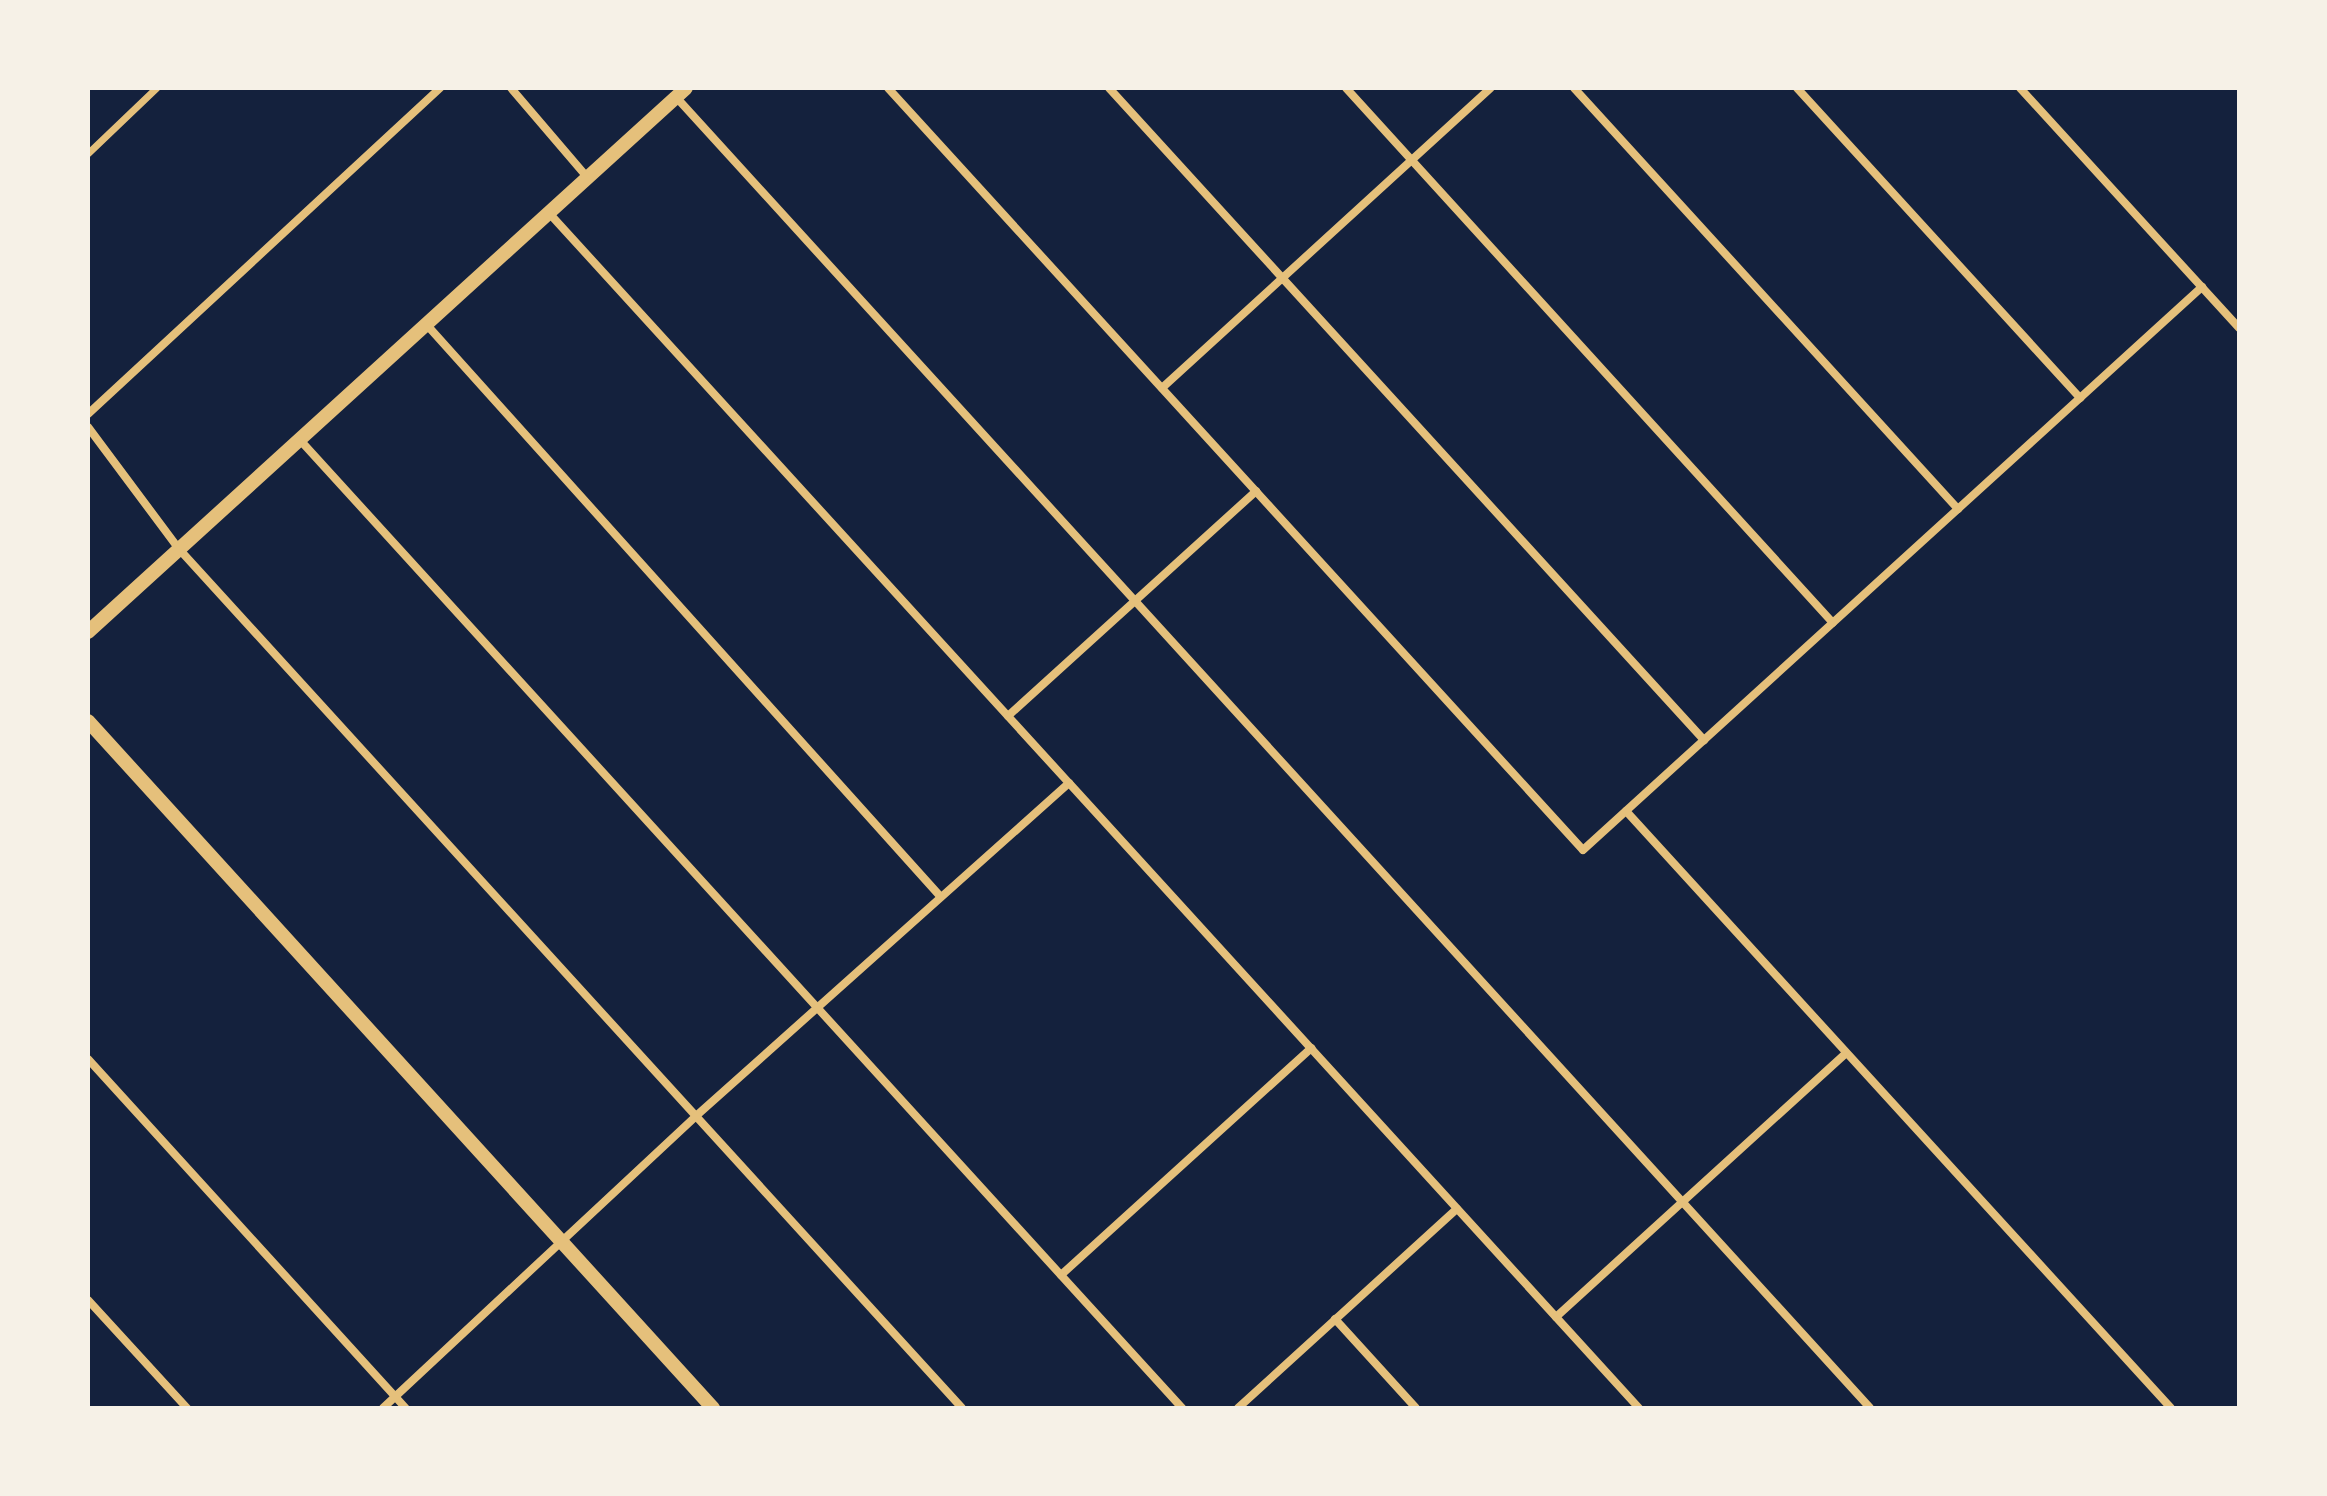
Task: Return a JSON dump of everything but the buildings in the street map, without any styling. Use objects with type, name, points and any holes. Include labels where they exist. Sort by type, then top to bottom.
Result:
[{"type":"street","points":[[88,153],[156,88]]},
{"type":"street","points":[[88,414],[440,88]]},
{"type":"street","points":[[511,88],[588,178]]},
{"type":"street","points":[[888,88],[1583,850],[2202,287]]},
{"type":"street","points":[[1109,88],[1704,740]]},
{"type":"street","points":[[1346,88],[1833,623]]},
{"type":"street","points":[[1162,388],[1490,88]]},
{"type":"street","points":[[1574,88],[1958,509]]},
{"type":"street","points":[[1797,88],[2080,398]]},
{"type":"street","points":[[2020,88],[2239,328]]},
{"type":"street","points":[[88,632],[681,92],[1135,601],[1870,1408]]},
{"type":"street","points":[[549,213],[1639,1408]]},
{"type":"street","points":[[426,324],[940,896]]},
{"type":"street","points":[[88,427],[179,549],[962,1408]]},
{"type":"street","points":[[300,440],[1182,1408]]},
{"type":"street","points":[[1008,716],[1256,491]]},
{"type":"street","points":[[88,721],[713,1408]]},
{"type":"street","points":[[383,1408],[696,1116],[820,1010],[940,896],[1069,783]]},
{"type":"street","points":[[1626,811],[2171,1408]]},
{"type":"street","points":[[1061,1275],[1311,1048]]},
{"type":"street","points":[[1556,1317],[1846,1053]]},
{"type":"street","points":[[88,1059],[406,1408]]},
{"type":"street","points":[[1238,1408],[1457,1209]]},
{"type":"street","points":[[88,1300],[187,1408]]},
{"type":"street","points":[[1335,1319],[1416,1408]]}]
